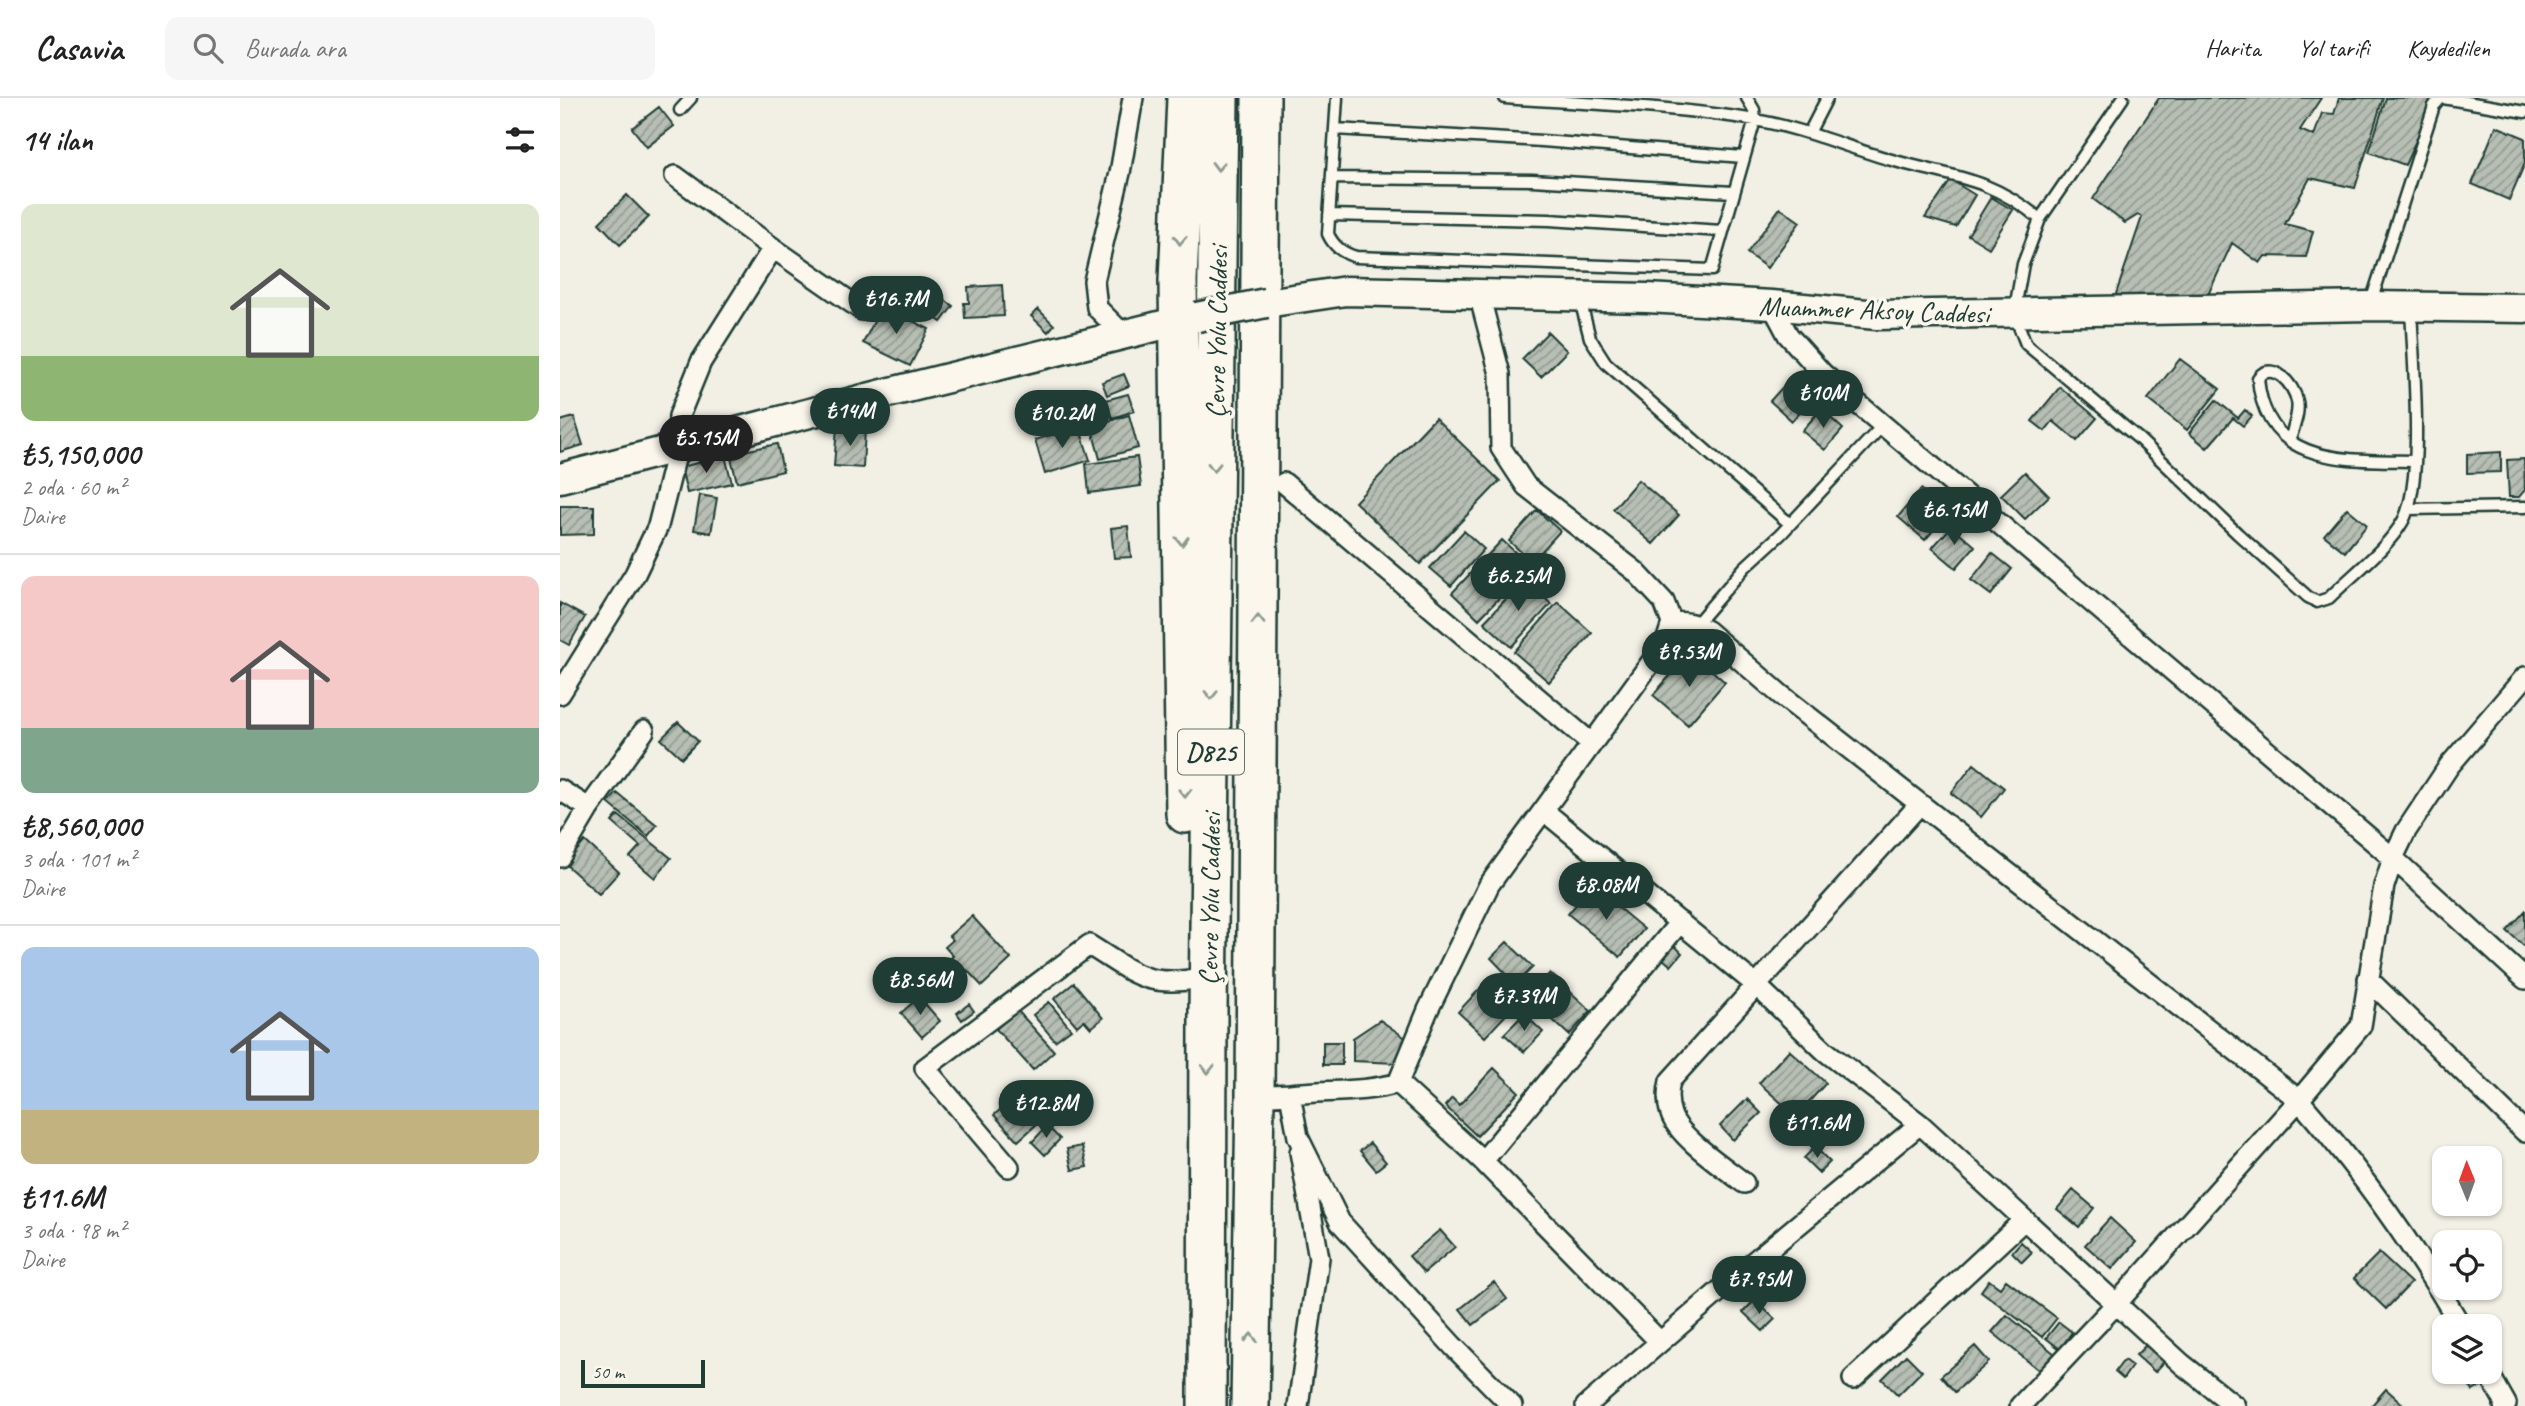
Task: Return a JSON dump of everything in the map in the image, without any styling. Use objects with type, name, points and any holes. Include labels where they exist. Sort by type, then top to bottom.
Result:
[{"type":"highway","points":[[1186,98],[1178,281],[1188,319],[1186,867],[1205,995]]},
{"type":"highway","name":"Çevre Yolu Caddesi","points":[[1207,1406],[1205,995],[1219,98]]},
{"type":"highway","name":"Çevre Yolu Caddesi","points":[[1250,1406],[1273,1095],[1262,98]]},
{"type":"highway","points":[[1273,1095],[1284,483],[1273,302],[1287,98]]},
{"type":"street","points":[[1123,334],[1097,308],[1094,281],[1120,173],[1133,98]]},
{"type":"street","points":[[676,176],[862,310]]},
{"type":"street","points":[[560,694],[635,574],[658,526],[678,447],[679,416],[701,362],[773,248]]},
{"type":"street","name":"Muammer Aksoy Caddesi","points":[[560,478],[1123,334],[1273,302],[1346,291],[1579,296],[1772,305],[1877,315],[2370,306],[2525,308]]},
{"type":"street","points":[[1398,1083],[1428,1010],[1489,885],[1666,642],[1672,623],[1664,603],[1635,571],[1526,486],[1501,448],[1500,374],[1479,294]]},
{"type":"street","points":[[1772,305],[1788,335],[1823,374],[2393,858],[2525,979]]},
{"type":"street","points":[[1284,483],[1591,743]]},
{"type":"street","points":[[1672,623],[1696,624],[1781,695],[2299,1100],[2346,1154],[2454,1314]]},
{"type":"street","points":[[2020,1406],[2117,1303],[2299,1100],[2361,1026],[2384,886],[2393,858],[2406,831],[2449,766],[2525,677]]},
{"type":"street","points":[[560,857],[589,808],[644,731]]},
{"type":"street","points":[[560,790],[589,808]]},
{"type":"street","points":[[1744,1183],[1685,1134],[1671,1117],[1667,1096],[1670,1081],[1920,804]]},
{"type":"street","points":[[1544,811],[1756,985],[1825,1051],[1920,1124],[2182,1364],[2235,1406]]},
{"type":"street","points":[[1483,1161],[1680,922]]},
{"type":"street","points":[[1009,1167],[925,1068],[1089,945],[1143,979],[1172,984],[1205,995]]},
{"type":"street","points":[[2368,979],[2525,1132]]},
{"type":"street","points":[[1398,1083],[1376,1089],[1321,1090],[1273,1095],[1307,1150],[1340,1222],[1513,1406]]},
{"type":"street","points":[[1398,1083],[1483,1161],[1660,1342]]},
{"type":"street","points":[[1586,1406],[1746,1268],[1920,1124]]},
{"type":"street","points":[[1298,1137],[1319,1258],[1298,1406]]},
{"type":"street","points":[[1853,1379],[2024,1220]]},
{"type":"street","points":[[2495,1384],[2506,1405]]},
{"type":"lane","points":[[680,110],[691,98]]},
{"type":"lane","points":[[1337,98],[1328,234],[1339,250],[1356,257],[1712,270],[1755,120],[1754,110],[1746,98]]},
{"type":"lane","points":[[1505,98],[1755,120],[1988,185],[2015,199],[2040,219]]},
{"type":"lane","points":[[1809,133],[1827,98]]},
{"type":"lane","points":[[2123,98],[2040,219],[2023,264],[2014,314],[2025,344],[2139,439],[2238,534],[2308,597],[2317,601],[2329,598],[2391,537],[2408,509],[2413,490],[2414,461],[2411,307]]},
{"type":"lane","points":[[2370,306],[2434,106],[2442,98],[2525,112]]},
{"type":"lane","points":[[1335,129],[1542,141],[1743,157]]},
{"type":"lane","points":[[1332,178],[1532,180],[1733,192]]},
{"type":"lane","points":[[1329,215],[1549,220],[1722,231]]},
{"type":"lane","points":[[1579,296],[1590,338],[1606,363],[1790,524]]},
{"type":"lane","points":[[2290,440],[2298,410],[2295,394],[2281,377],[2272,371],[2264,372],[2258,378],[2260,398],[2271,420],[2290,440],[2319,456],[2346,460],[2414,461]]},
{"type":"lane","points":[[1696,624],[1745,567],[1790,524],[1883,425]]},
{"type":"lane","points":[[2408,509],[2525,507]]},
{"type":"building","points":[[2159,98],[2321,98],[2300,130],[2314,136],[2322,113],[2334,114],[2339,98],[2383,98],[2355,188],[2310,178],[2285,224],[2313,231],[2306,257],[2265,256],[2260,263],[2232,243],[2206,299],[2115,297],[2142,217],[2138,215],[2125,223],[2093,199]]},
{"type":"building","points":[[2386,98],[2435,98],[2405,165],[2369,152]]},
{"type":"building","points":[[659,107],[674,126],[647,147],[632,128]]},
{"type":"building","points":[[2496,126],[2525,138],[2525,163],[2509,200],[2472,184]]},
{"type":"building","points":[[1951,180],[1975,195],[1956,227],[1925,218]]},
{"type":"building","points":[[627,195],[649,217],[620,245],[599,223]]},
{"type":"building","points":[[1991,197],[2013,210],[1989,248],[1968,235]]},
{"type":"building","points":[[1780,208],[1800,222],[1767,268],[1747,253]]},
{"type":"building","points":[[1002,285],[1004,316],[965,318],[964,303],[969,303],[968,287]]},
{"type":"building","points":[[942,298],[953,306],[941,322],[930,314]]},
{"type":"building","points":[[882,306],[929,329],[910,366],[863,343]]},
{"type":"building","points":[[1038,309],[1054,325],[1048,332],[1031,316]]},
{"type":"building","points":[[1548,332],[1567,351],[1541,377],[1522,359]]},
{"type":"building","points":[[2180,359],[2220,389],[2187,430],[2148,399]]},
{"type":"building","points":[[1124,374],[1129,386],[1107,395],[1102,382]]},
{"type":"building","points":[[1789,380],[1811,399],[1792,421],[1770,401]]},
{"type":"building","points":[[2060,387],[2097,418],[2077,441],[2053,421],[2045,431],[2032,421]]},
{"type":"building","points":[[1128,394],[1134,411],[1112,418],[1106,400]]},
{"type":"building","points":[[2216,400],[2238,418],[2245,410],[2252,416],[2243,426],[2233,418],[2207,448],[2189,433]]},
{"type":"building","points":[[1821,409],[1843,429],[1825,450],[1802,431]]},
{"type":"building","points":[[1129,415],[1138,448],[1100,459],[1091,426]]},
{"type":"building","points":[[574,417],[583,445],[560,452],[560,421]]},
{"type":"building","points":[[1435,418],[1500,481],[1420,564],[1355,502]]},
{"type":"building","points":[[1079,426],[1090,460],[1045,474],[1035,440]]},
{"type":"building","points":[[837,427],[865,429],[863,468],[834,466]]},
{"type":"building","points":[[777,444],[783,471],[737,482],[730,454]]},
{"type":"building","points":[[2501,452],[2501,472],[2467,473],[2467,454]]},
{"type":"building","points":[[725,456],[732,483],[687,493],[681,467]]},
{"type":"building","points":[[1137,457],[1141,486],[1089,493],[1086,464]]},
{"type":"building","points":[[2524,459],[2525,490],[2519,497],[2509,497],[2507,460]]},
{"type":"building","points":[[2025,472],[2049,496],[2025,519],[2001,495]]},
{"type":"building","points":[[1638,480],[1679,515],[1653,544],[1613,509]]},
{"type":"building","points":[[1921,489],[1949,512],[1925,540],[1898,517]]},
{"type":"building","points":[[700,495],[717,498],[711,533],[694,530]]},
{"type":"building","points":[[560,506],[594,506],[594,534],[560,535]]},
{"type":"building","points":[[2347,508],[2367,525],[2345,552],[2324,535]]},
{"type":"building","points":[[1537,510],[1560,531],[1532,562],[1509,541]]},
{"type":"building","points":[[1128,526],[1131,557],[1114,558],[1111,528]]},
{"type":"building","points":[[1952,526],[1975,546],[1956,568],[1932,548]]},
{"type":"building","points":[[1464,531],[1484,549],[1451,586],[1430,568]]},
{"type":"building","points":[[1502,540],[1530,566],[1479,619],[1452,593]]},
{"type":"building","points":[[1992,553],[2012,569],[1991,595],[1971,580]]},
{"type":"building","points":[[1525,579],[1551,604],[1511,647],[1484,622]]},
{"type":"building","points":[[1558,602],[1592,633],[1549,682],[1514,652]]},
{"type":"building","points":[[560,603],[585,617],[569,645],[560,640]]},
{"type":"building","points":[[1691,652],[1725,682],[1688,725],[1653,695]]},
{"type":"building","points":[[678,722],[698,741],[682,758],[661,739]]},
{"type":"building","points":[[1974,764],[2004,788],[1981,817],[1951,793]]},
{"type":"building","points":[[617,793],[657,825],[648,836],[608,803]]},
{"type":"building","points":[[618,815],[671,858],[655,878],[630,857],[640,846],[612,822]]},
{"type":"building","points":[[585,841],[619,872],[599,894],[565,864]]},
{"type":"building","points":[[1592,886],[1644,929],[1620,957],[1568,914]]},
{"type":"building","points":[[2525,911],[2525,947],[2507,931]]},
{"type":"building","points":[[972,916],[1011,959],[982,986],[967,970],[963,973],[950,959],[953,956],[945,947],[953,940],[949,936]]},
{"type":"building","points":[[1507,942],[1533,967],[1516,984],[1491,958]]},
{"type":"building","points":[[1674,945],[1682,953],[1671,966],[1662,958]]},
{"type":"building","points":[[1550,973],[1591,1011],[1569,1035],[1528,997]]},
{"type":"building","points":[[1491,977],[1518,1002],[1485,1037],[1458,1012]]},
{"type":"building","points":[[1074,983],[1103,1018],[1091,1028],[1084,1020],[1077,1026],[1054,999]]},
{"type":"building","points":[[919,997],[940,1021],[922,1037],[901,1013]]},
{"type":"building","points":[[1049,1002],[1071,1029],[1055,1041],[1033,1015]]},
{"type":"building","points":[[969,1004],[974,1011],[962,1020],[957,1013]]},
{"type":"building","points":[[1017,1010],[1054,1051],[1033,1070],[996,1029]]},
{"type":"building","points":[[1524,1014],[1543,1032],[1524,1052],[1504,1034]]},
{"type":"building","points":[[1380,1020],[1407,1039],[1396,1063],[1353,1061],[1353,1038]]},
{"type":"building","points":[[1323,1042],[1342,1042],[1342,1065],[1323,1065]]},
{"type":"building","points":[[1789,1050],[1826,1083],[1796,1116],[1759,1083]]},
{"type":"building","points":[[1494,1068],[1519,1092],[1477,1136],[1445,1106],[1452,1098],[1459,1105]]},
{"type":"building","points":[[1013,1099],[1036,1125],[1018,1141],[994,1115]]},
{"type":"building","points":[[1747,1099],[1761,1113],[1733,1140],[1720,1126]]},
{"type":"building","points":[[1047,1126],[1060,1139],[1045,1155],[1032,1142]]},
{"type":"building","points":[[1370,1143],[1386,1162],[1376,1170],[1360,1151]]},
{"type":"building","points":[[1082,1146],[1087,1167],[1072,1170],[1067,1149]]},
{"type":"building","points":[[1815,1147],[1830,1162],[1819,1173],[1804,1158]]},
{"type":"building","points":[[2073,1190],[2094,1208],[2079,1227],[2057,1209]]},
{"type":"building","points":[[2110,1218],[2136,1242],[2112,1269],[2085,1245]]},
{"type":"building","points":[[1440,1230],[1455,1247],[1424,1273],[1409,1256]]},
{"type":"building","points":[[2021,1242],[2032,1252],[2022,1262],[2012,1252]]},
{"type":"building","points":[[2379,1253],[2411,1283],[2386,1309],[2354,1278]]},
{"type":"building","points":[[1989,1280],[2000,1288],[2006,1280],[2057,1318],[2042,1337],[1981,1291]]},
{"type":"building","points":[[1494,1282],[1507,1299],[1473,1325],[1460,1309]]},
{"type":"building","points":[[1755,1300],[1775,1319],[1763,1331],[1743,1312]]},
{"type":"building","points":[[2007,1315],[2055,1354],[2040,1371],[1992,1332]]},
{"type":"building","points":[[2059,1322],[2072,1332],[2060,1349],[2046,1338]]},
{"type":"building","points":[[2147,1344],[2165,1361],[2155,1372],[2136,1355]]},
{"type":"building","points":[[1975,1346],[1989,1362],[1955,1392],[1941,1376]]},
{"type":"building","points":[[1906,1355],[1922,1371],[1898,1395],[1882,1379]]},
{"type":"building","points":[[2124,1360],[2132,1366],[2123,1379],[2115,1372]]},
{"type":"building","points":[[2468,1384],[2483,1385],[2473,1391]]},
{"type":"building","points":[[2386,1389],[2405,1406],[2371,1406]]}]
